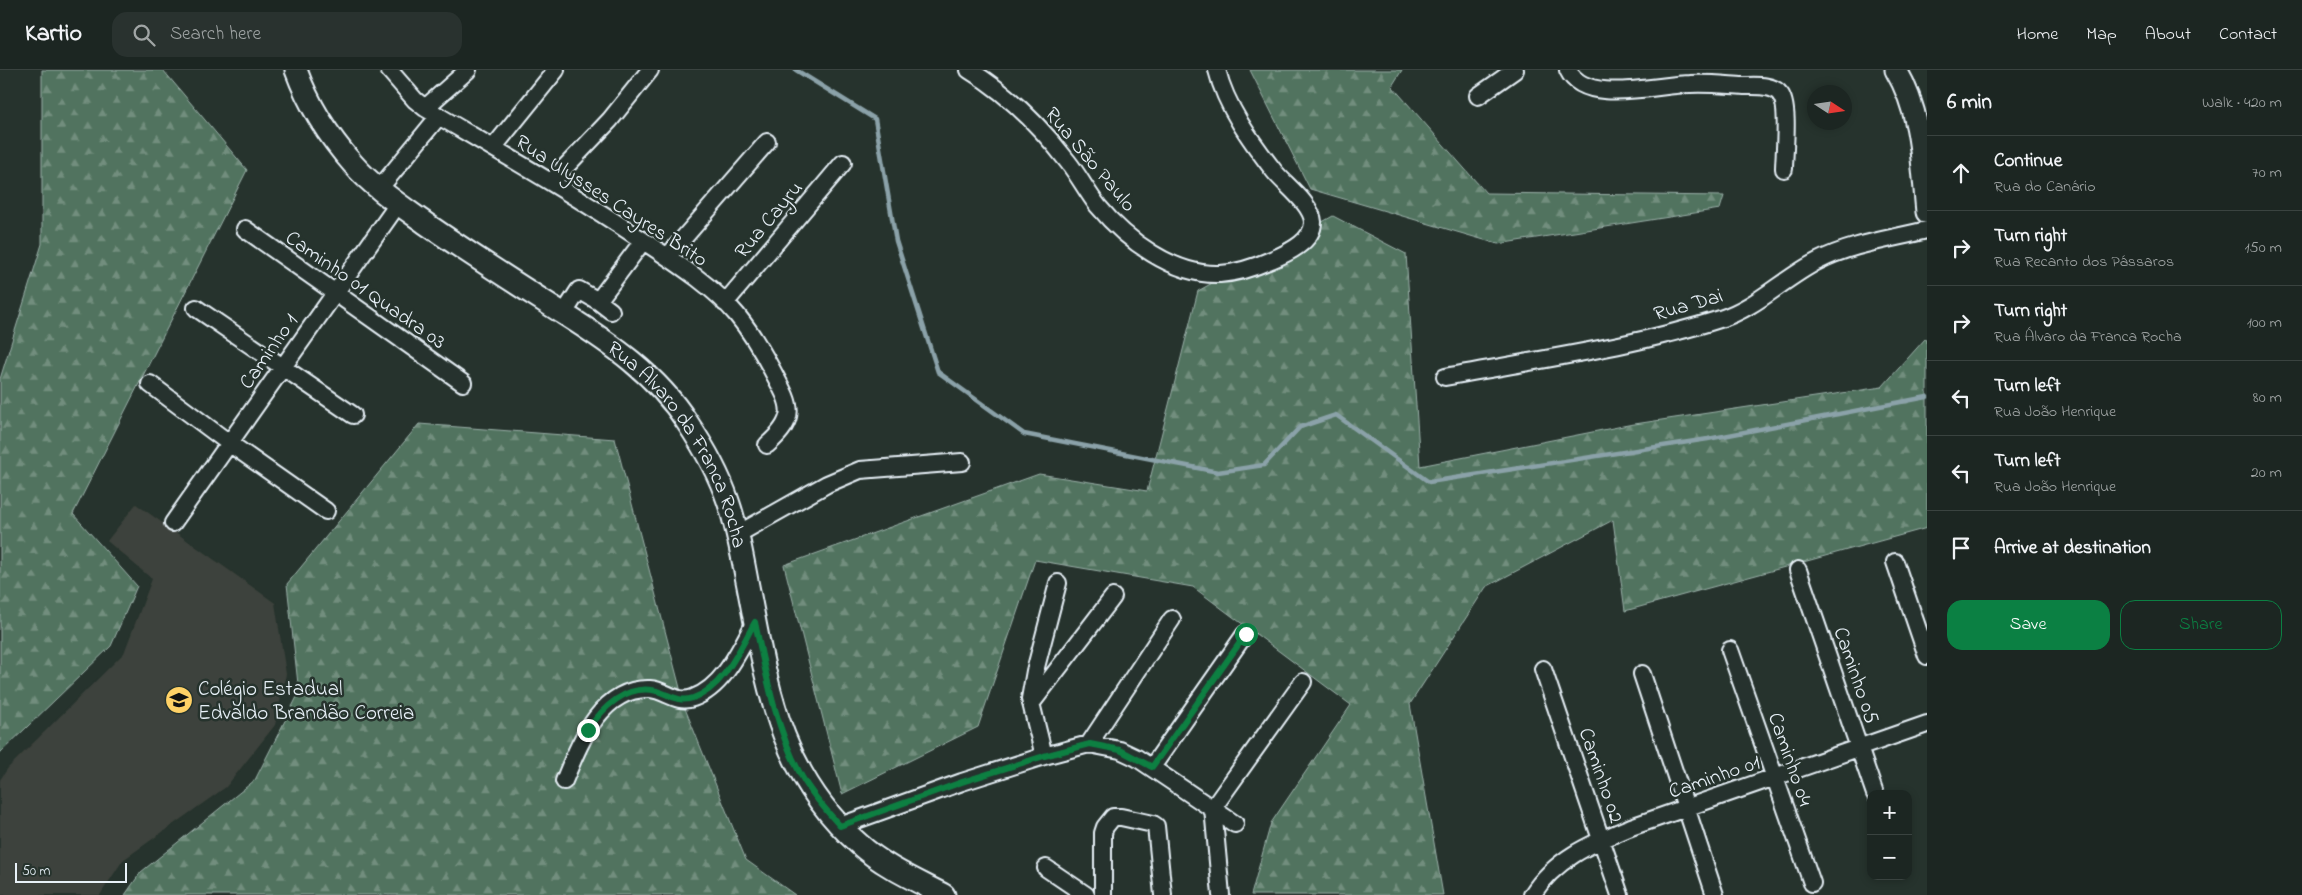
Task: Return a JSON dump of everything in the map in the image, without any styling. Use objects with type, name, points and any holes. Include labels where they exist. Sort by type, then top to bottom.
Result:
[{"type":"main road","name":"Rua Álvaro da Franca Rocha","points":[[296,70],[317,113],[332,137],[352,164],[378,190],[475,258],[619,349],[651,379],[687,421],[727,499],[738,534],[769,692],[786,742],[802,777],[819,802],[861,846],[884,862],[944,895]]},
{"type":"main road","points":[[1896,70],[1911,100],[1917,122],[1926,171],[1927,212]]},
{"type":"street","name":"Rua Ulysses Cayres Brito","points":[[389,70],[415,100],[425,108],[550,182],[668,256],[725,303],[737,315],[754,338],[788,404],[787,424],[780,434],[767,445]]},
{"type":"street","points":[[425,108],[468,70]]},
{"type":"street","points":[[493,148],[556,70]]},
{"type":"street","points":[[550,182],[610,120],[650,70]]},
{"type":"street","name":"Rua São Paulo","points":[[969,70],[1000,92],[1036,125],[1068,162],[1099,206],[1150,253],[1186,268],[1219,274],[1259,265],[1280,257],[1301,244],[1309,234],[1313,222],[1310,211],[1276,174],[1248,135],[1220,83],[1217,70]]},
{"type":"street","points":[[1478,96],[1515,70]]},
{"type":"street","points":[[1568,70],[1574,80],[1582,86],[1606,90],[1690,84],[1758,86],[1776,90],[1781,94],[1785,108],[1784,169]]},
{"type":"street","points":[[378,190],[439,116]]},
{"type":"street","points":[[668,256],[767,142]]},
{"type":"street","name":"Rua Cayru","points":[[725,303],[843,163]]},
{"type":"street","name":"Caminho 1","points":[[174,523],[334,292],[398,204]]},
{"type":"street","name":"Caminho 01 Quadra 03","points":[[245,229],[463,383]]},
{"type":"street","name":"Rua Dai","points":[[1445,378],[1640,340],[1721,319],[1742,310],[1799,272],[1830,256],[1927,230]]},
{"type":"street","points":[[564,313],[575,287],[604,306],[643,240]]},
{"type":"street","points":[[196,308],[353,415]]},
{"type":"street","points":[[150,384],[229,443],[326,511]]},
{"type":"street","points":[[738,534],[827,484],[860,470],[962,462]]},
{"type":"street","points":[[1895,562],[1927,656]]},
{"type":"street","name":"Caminho 05","points":[[1798,570],[1874,790]]},
{"type":"street","points":[[1044,756],[1031,704],[1035,671],[1058,584]]},
{"type":"street","points":[[1031,704],[1113,598]]},
{"type":"street","points":[[1090,744],[1172,619]]},
{"type":"street","points":[[564,781],[588,730],[610,703],[626,694],[650,689],[683,701],[695,698],[709,689],[729,668],[755,622]]},
{"type":"street","points":[[1152,767],[1246,634]]},
{"type":"street","name":"Caminho 04","points":[[1730,650],[1812,883]]},
{"type":"street","name":"Caminho 02","points":[[1543,669],[1620,895]]},
{"type":"street","points":[[1642,674],[1715,895]]},
{"type":"street","points":[[1220,895],[1213,808],[1304,682]]},
{"type":"street","name":"Caminho 01","points":[[1532,895],[1558,865],[1576,851],[1631,827],[1927,724]]},
{"type":"street","points":[[840,826],[962,782],[1044,756],[1090,744],[1120,750],[1152,767],[1235,824]]},
{"type":"street","points":[[1103,895],[1105,827],[1113,817],[1122,817],[1156,826],[1163,895]]},
{"type":"street","points":[[1046,868],[1086,895]]},
{"type":"shaded area","name":"Colégio Estadual Edvaldo Brandão Correia","points":[[136,504],[275,603],[286,674],[275,725],[226,787],[123,860],[100,895],[0,895],[0,780],[8,768],[124,653],[152,579],[107,541]]},
{"type":"green space","points":[[42,70],[163,70],[247,170],[73,514],[137,586],[111,646],[0,753],[0,379],[42,244]]},
{"type":"green space","points":[[1250,70],[1402,70],[1392,86],[1486,193],[1724,196],[1720,209],[1498,244],[1310,189]]},
{"type":"green space","points":[[1333,216],[1406,254],[1420,466],[1628,425],[1882,387],[1925,339],[1927,340],[1927,528],[1625,611],[1613,520],[1486,587],[1410,704],[1443,895],[1251,895],[1271,823],[1351,705],[1193,587],[1035,560],[978,727],[842,794],[784,565],[1039,474],[1147,491],[1198,291]]},
{"type":"green space","points":[[419,424],[615,439],[686,711],[746,860],[795,895],[125,895],[141,872],[255,780],[299,693],[287,584]]},
{"type":"waterway","points":[[796,70],[875,119],[896,241],[938,372],[1024,434],[1218,472],[1264,465],[1300,427],[1336,415],[1429,482],[1708,439],[1927,397]]},
{"type":"place","name":"Colégio Estadual Edvaldo Brandão Correia","points":[[179,700]]},
{"type":"route","points":[[588,730],[597,715],[610,703],[626,694],[650,689],[683,701],[695,698],[709,689],[729,668],[755,622],[769,692],[786,742],[802,777],[819,802],[840,826],[923,798],[962,782],[1044,756],[1090,744],[1120,750],[1152,767],[1246,634]]}]
